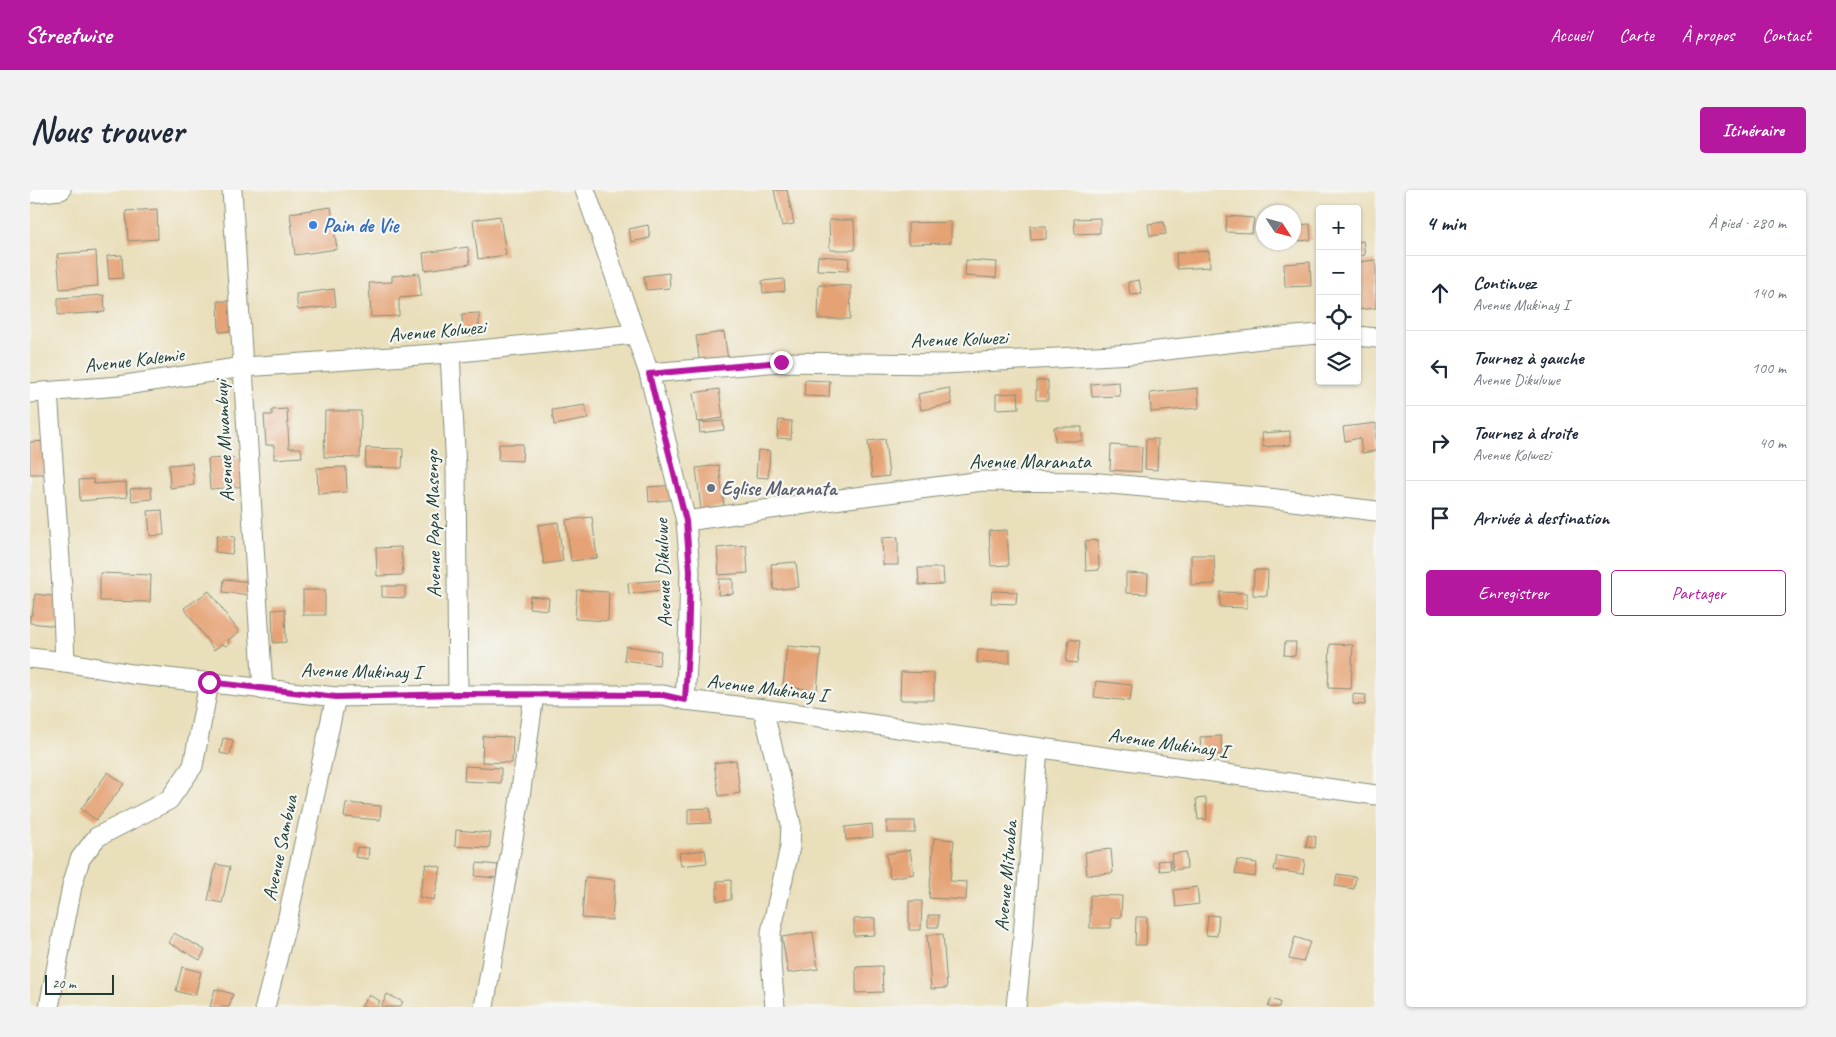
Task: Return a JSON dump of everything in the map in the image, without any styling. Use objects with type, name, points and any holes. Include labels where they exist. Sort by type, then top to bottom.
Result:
[{"type":"street","points":[[30,193],[61,190]]},
{"type":"street","name":"Avenue Mwambuyi","points":[[232,190],[263,690]]},
{"type":"street","name":"Avenue Dikuluwe","points":[[585,190],[649,374],[686,521],[690,571],[685,700]]},
{"type":"street","name":"Avenue Kolwezi","points":[[242,367],[450,353],[634,334]]},
{"type":"street","name":"Avenue Kolwezi","points":[[649,374],[781,362],[943,364],[1132,354],[1316,334]]},
{"type":"street","points":[[1361,336],[1376,338]]},
{"type":"street","name":"Avenue Papa Masengo","points":[[450,353],[456,468],[458,694]]},
{"type":"street","name":"Avenue Kalemie","points":[[39,393],[118,386],[242,367]]},
{"type":"street","points":[[39,393],[62,588],[65,662]]},
{"type":"street","name":"Avenue Maranata","points":[[686,521],[839,499],[983,482],[1088,482],[1268,498],[1376,511]]},
{"type":"street","name":"Avenue Mukinay I","points":[[30,658],[132,674],[336,697],[458,694],[663,695],[685,700],[763,709],[1376,795]]},
{"type":"street","points":[[49,1007],[72,886],[80,859],[97,837],[169,800],[194,766],[209,682]]},
{"type":"street","points":[[484,1007],[519,804],[534,695]]},
{"type":"street","name":"Avenue Sambwa","points":[[264,1007],[287,921],[336,697]]},
{"type":"street","points":[[763,709],[791,824],[790,847],[771,932],[771,963],[775,1007]]},
{"type":"street","name":"Avenue Mitwaba","points":[[1016,1007],[1038,748]]},
{"type":"building","points":[[774,190],[787,190],[794,224],[782,226]]},
{"type":"building","points":[[331,207],[337,249],[295,255],[290,213]]},
{"type":"building","points":[[157,209],[158,239],[128,241],[126,211]]},
{"type":"building","points":[[500,216],[506,255],[478,259],[473,220]]},
{"type":"building","points":[[1227,216],[1254,218],[1252,233],[1226,232]]},
{"type":"building","points":[[1100,218],[1100,233],[1075,234],[1074,219]]},
{"type":"building","points":[[829,220],[854,220],[855,250],[830,250]]},
{"type":"building","points":[[951,222],[951,243],[908,244],[908,223]]},
{"type":"building","points":[[1164,222],[1166,234],[1150,236],[1148,224]]},
{"type":"building","points":[[1310,224],[1311,240],[1301,241],[1301,225]]},
{"type":"building","points":[[648,225],[650,238],[631,242],[629,229]]},
{"type":"building","points":[[1030,226],[1046,226],[1046,239],[1031,240]]},
{"type":"building","points":[[1361,241],[1363,241],[1365,255],[1361,256]]},
{"type":"building","points":[[468,247],[470,264],[425,270],[423,253]]},
{"type":"building","points":[[96,251],[98,286],[60,289],[57,254]]},
{"type":"building","points":[[1209,251],[1210,267],[1177,269],[1176,253]]},
{"type":"building","points":[[122,255],[123,278],[109,279],[107,256]]},
{"type":"building","points":[[818,256],[849,258],[848,271],[817,270]]},
{"type":"building","points":[[966,260],[997,262],[996,278],[965,276]]},
{"type":"building","points":[[1376,260],[1376,308],[1361,310],[1361,262]]},
{"type":"building","points":[[1310,262],[1311,286],[1285,287],[1284,264]]},
{"type":"building","points":[[419,273],[421,296],[399,298],[399,316],[371,317],[369,283],[392,282],[392,276]]},
{"type":"building","points":[[669,273],[670,288],[646,290],[644,276]]},
{"type":"building","points":[[784,279],[785,291],[763,293],[762,281]]},
{"type":"building","points":[[1139,280],[1142,294],[1130,295],[1128,282]]},
{"type":"building","points":[[819,285],[851,286],[850,319],[818,319]]},
{"type":"building","points":[[334,289],[336,306],[298,310],[296,294]]},
{"type":"building","points":[[104,295],[105,312],[58,315],[58,298]]},
{"type":"building","points":[[218,301],[233,301],[234,331],[219,332]]},
{"type":"building","points":[[479,313],[479,335],[463,336],[462,314]]},
{"type":"building","points":[[724,332],[728,360],[700,364],[696,336]]},
{"type":"building","points":[[805,380],[830,381],[829,397],[804,396]]},
{"type":"building","points":[[1048,380],[1048,400],[1036,400],[1036,381]]},
{"type":"building","points":[[1119,382],[1120,396],[1092,397],[1091,384]]},
{"type":"building","points":[[949,388],[952,404],[921,410],[918,394]]},
{"type":"building","points":[[1198,388],[1199,408],[1151,412],[1150,393]]},
{"type":"building","points":[[719,389],[723,418],[697,422],[693,393]]},
{"type":"building","points":[[1018,393],[1019,408],[996,409],[996,394]]},
{"type":"building","points":[[585,405],[588,419],[554,425],[552,410]]},
{"type":"building","points":[[287,409],[289,448],[301,448],[302,457],[274,459],[274,445],[266,445],[264,415],[272,415],[272,410]]},
{"type":"building","points":[[325,411],[361,411],[360,458],[324,457]]},
{"type":"building","points":[[779,420],[792,421],[791,439],[777,438]]},
{"type":"building","points":[[723,421],[724,430],[700,433],[699,423]]},
{"type":"building","points":[[1376,423],[1376,451],[1362,453],[1360,438],[1345,441],[1343,427]]},
{"type":"building","points":[[1054,427],[1082,427],[1082,441],[1055,441]]},
{"type":"building","points":[[1290,431],[1290,445],[1263,447],[1262,433]]},
{"type":"building","points":[[885,439],[889,476],[872,478],[868,441]]},
{"type":"building","points":[[1146,439],[1158,439],[1157,470],[1145,469]]},
{"type":"building","points":[[48,441],[49,474],[30,474],[30,442]]},
{"type":"building","points":[[499,444],[523,444],[522,461],[498,460]]},
{"type":"building","points":[[1111,445],[1142,447],[1141,472],[1110,470]]},
{"type":"building","points":[[366,448],[403,449],[402,468],[365,467]]},
{"type":"building","points":[[758,450],[770,451],[768,478],[756,477]]},
{"type":"building","points":[[247,457],[249,486],[210,489],[208,459]]},
{"type":"building","points":[[192,463],[194,485],[170,488],[169,465]]},
{"type":"building","points":[[719,465],[724,506],[701,509],[696,468]]},
{"type":"building","points":[[346,467],[347,492],[318,494],[317,468]]},
{"type":"building","points":[[93,479],[94,484],[126,482],[127,497],[80,501],[79,480]]},
{"type":"building","points":[[675,485],[677,499],[649,502],[648,487]]},
{"type":"building","points":[[151,487],[152,499],[132,501],[130,489]]},
{"type":"building","points":[[162,510],[164,535],[150,536],[148,511]]},
{"type":"building","points":[[592,517],[597,558],[571,561],[566,520]]},
{"type":"building","points":[[558,522],[563,561],[544,564],[538,525]]},
{"type":"building","points":[[1007,530],[1009,565],[991,566],[989,531]]},
{"type":"building","points":[[217,535],[235,537],[232,554],[215,552]]},
{"type":"building","points":[[898,537],[898,565],[883,565],[882,538]]},
{"type":"building","points":[[1098,540],[1099,570],[1086,571],[1085,541]]},
{"type":"building","points":[[746,545],[748,573],[719,575],[717,548]]},
{"type":"building","points":[[401,547],[403,575],[377,576],[376,548]]},
{"type":"building","points":[[1191,555],[1214,555],[1215,584],[1191,585]]},
{"type":"building","points":[[796,562],[799,587],[774,590],[771,564]]},
{"type":"building","points":[[918,568],[943,568],[944,584],[919,585]]},
{"type":"building","points":[[1254,570],[1268,570],[1267,596],[1253,595]]},
{"type":"building","points":[[100,573],[151,575],[150,602],[100,601]]},
{"type":"building","points":[[1126,573],[1148,574],[1147,594],[1126,593]]},
{"type":"building","points":[[224,579],[252,582],[250,595],[223,592]]},
{"type":"building","points":[[719,579],[733,579],[733,594],[718,595]]},
{"type":"building","points":[[663,580],[663,590],[629,594],[628,583]]},
{"type":"building","points":[[382,586],[405,586],[405,598],[382,597]]},
{"type":"building","points":[[303,590],[325,590],[325,615],[303,615]]},
{"type":"building","points":[[577,590],[609,592],[608,621],[575,619]]},
{"type":"building","points":[[209,591],[239,632],[228,640],[227,646],[222,644],[214,650],[184,608]]},
{"type":"building","points":[[992,591],[1017,592],[1016,604],[991,603]]},
{"type":"building","points":[[1220,592],[1247,593],[1247,608],[1220,607]]},
{"type":"building","points":[[35,594],[61,597],[58,626],[30,623]]},
{"type":"building","points":[[530,596],[549,598],[548,610],[529,608]]},
{"type":"building","points":[[285,609],[286,642],[273,643],[272,610]]},
{"type":"building","points":[[1069,639],[1080,641],[1077,663],[1066,662]]},
{"type":"building","points":[[1285,642],[1296,642],[1295,656],[1284,655]]},
{"type":"building","points":[[1330,644],[1353,645],[1351,689],[1328,688]]},
{"type":"building","points":[[626,646],[661,651],[659,665],[624,660]]},
{"type":"building","points":[[787,646],[821,649],[817,690],[783,687]]},
{"type":"building","points":[[978,650],[1010,650],[1010,663],[977,663]]},
{"type":"building","points":[[901,672],[934,673],[934,700],[900,700]]},
{"type":"building","points":[[1096,681],[1132,685],[1130,701],[1094,697]]},
{"type":"building","points":[[1353,694],[1366,695],[1365,705],[1353,704]]},
{"type":"building","points":[[483,736],[513,737],[512,763],[482,762]]},
{"type":"building","points":[[1221,736],[1222,754],[1201,755],[1200,737]]},
{"type":"building","points":[[223,738],[233,740],[230,755],[220,753]]},
{"type":"building","points":[[736,760],[740,793],[719,796],[714,763]]},
{"type":"building","points":[[465,766],[501,768],[501,783],[464,781]]},
{"type":"building","points":[[108,772],[124,784],[96,820],[81,809]]},
{"type":"building","points":[[1206,798],[1207,819],[1198,820],[1196,799]]},
{"type":"building","points":[[346,803],[381,806],[380,820],[344,817]]},
{"type":"building","points":[[710,808],[711,823],[688,824],[688,809]]},
{"type":"building","points":[[887,821],[915,821],[915,833],[887,833]]},
{"type":"building","points":[[872,824],[873,837],[846,840],[845,827]]},
{"type":"building","points":[[456,830],[491,833],[489,848],[455,846]]},
{"type":"building","points":[[1308,835],[1316,837],[1315,848],[1306,847]]},
{"type":"building","points":[[934,838],[954,840],[950,881],[967,882],[966,900],[929,898]]},
{"type":"building","points":[[357,847],[369,848],[368,859],[355,857]]},
{"type":"building","points":[[1111,849],[1113,873],[1087,875],[1085,852]]},
{"type":"building","points":[[705,850],[707,863],[681,866],[679,853]]},
{"type":"building","points":[[910,850],[914,874],[890,878],[886,854]]},
{"type":"building","points":[[1186,852],[1187,868],[1173,870],[1171,854]]},
{"type":"building","points":[[1277,856],[1305,860],[1303,874],[1274,870]]},
{"type":"building","points":[[1170,860],[1171,870],[1160,871],[1158,861]]},
{"type":"building","points":[[1237,860],[1257,863],[1255,877],[1235,874]]},
{"type":"building","points":[[477,863],[498,865],[496,878],[475,876]]},
{"type":"building","points":[[216,864],[230,867],[222,903],[208,900]]},
{"type":"building","points":[[426,864],[441,867],[434,900],[419,897]]},
{"type":"building","points":[[1337,874],[1356,877],[1354,889],[1335,886]]},
{"type":"building","points":[[585,877],[615,880],[612,920],[582,918]]},
{"type":"building","points":[[731,880],[731,900],[717,901],[717,881]]},
{"type":"building","points":[[1197,887],[1199,904],[1176,907],[1174,890]]},
{"type":"building","points":[[1090,895],[1122,896],[1121,917],[1111,918],[1111,928],[1090,928]]},
{"type":"building","points":[[909,901],[922,901],[921,930],[909,930]]},
{"type":"building","points":[[928,915],[939,915],[938,927],[928,927]]},
{"type":"building","points":[[1208,915],[1219,916],[1217,936],[1206,935]]},
{"type":"building","points":[[1136,917],[1147,917],[1146,945],[1135,945]]},
{"type":"building","points":[[875,918],[875,935],[854,936],[854,919]]},
{"type":"building","points":[[813,932],[818,969],[788,973],[782,937]]},
{"type":"building","points":[[174,933],[205,950],[200,960],[169,943]]},
{"type":"building","points":[[943,934],[947,988],[931,989],[927,935]]},
{"type":"building","points":[[1295,937],[1310,942],[1303,962],[1289,959]]},
{"type":"building","points":[[882,966],[883,992],[856,993],[856,967]]},
{"type":"building","points":[[182,967],[201,972],[195,996],[176,991]]},
{"type":"building","points":[[215,989],[233,994],[229,1007],[210,1007]]},
{"type":"building","points":[[387,994],[403,1002],[400,1007],[381,1007]]},
{"type":"building","points":[[369,995],[380,1001],[377,1007],[361,1007]]},
{"type":"building","points":[[1271,999],[1280,1002],[1279,1007],[1268,1007]]},
{"type":"place","name":"Pain de Vie","points":[[313,225]]},
{"type":"place","name":"Eglise Maranata","points":[[711,488]]},
{"type":"route","points":[[209,682],[263,690],[336,697],[458,694],[663,695],[685,700],[690,571],[686,521],[649,374],[781,362]]}]
